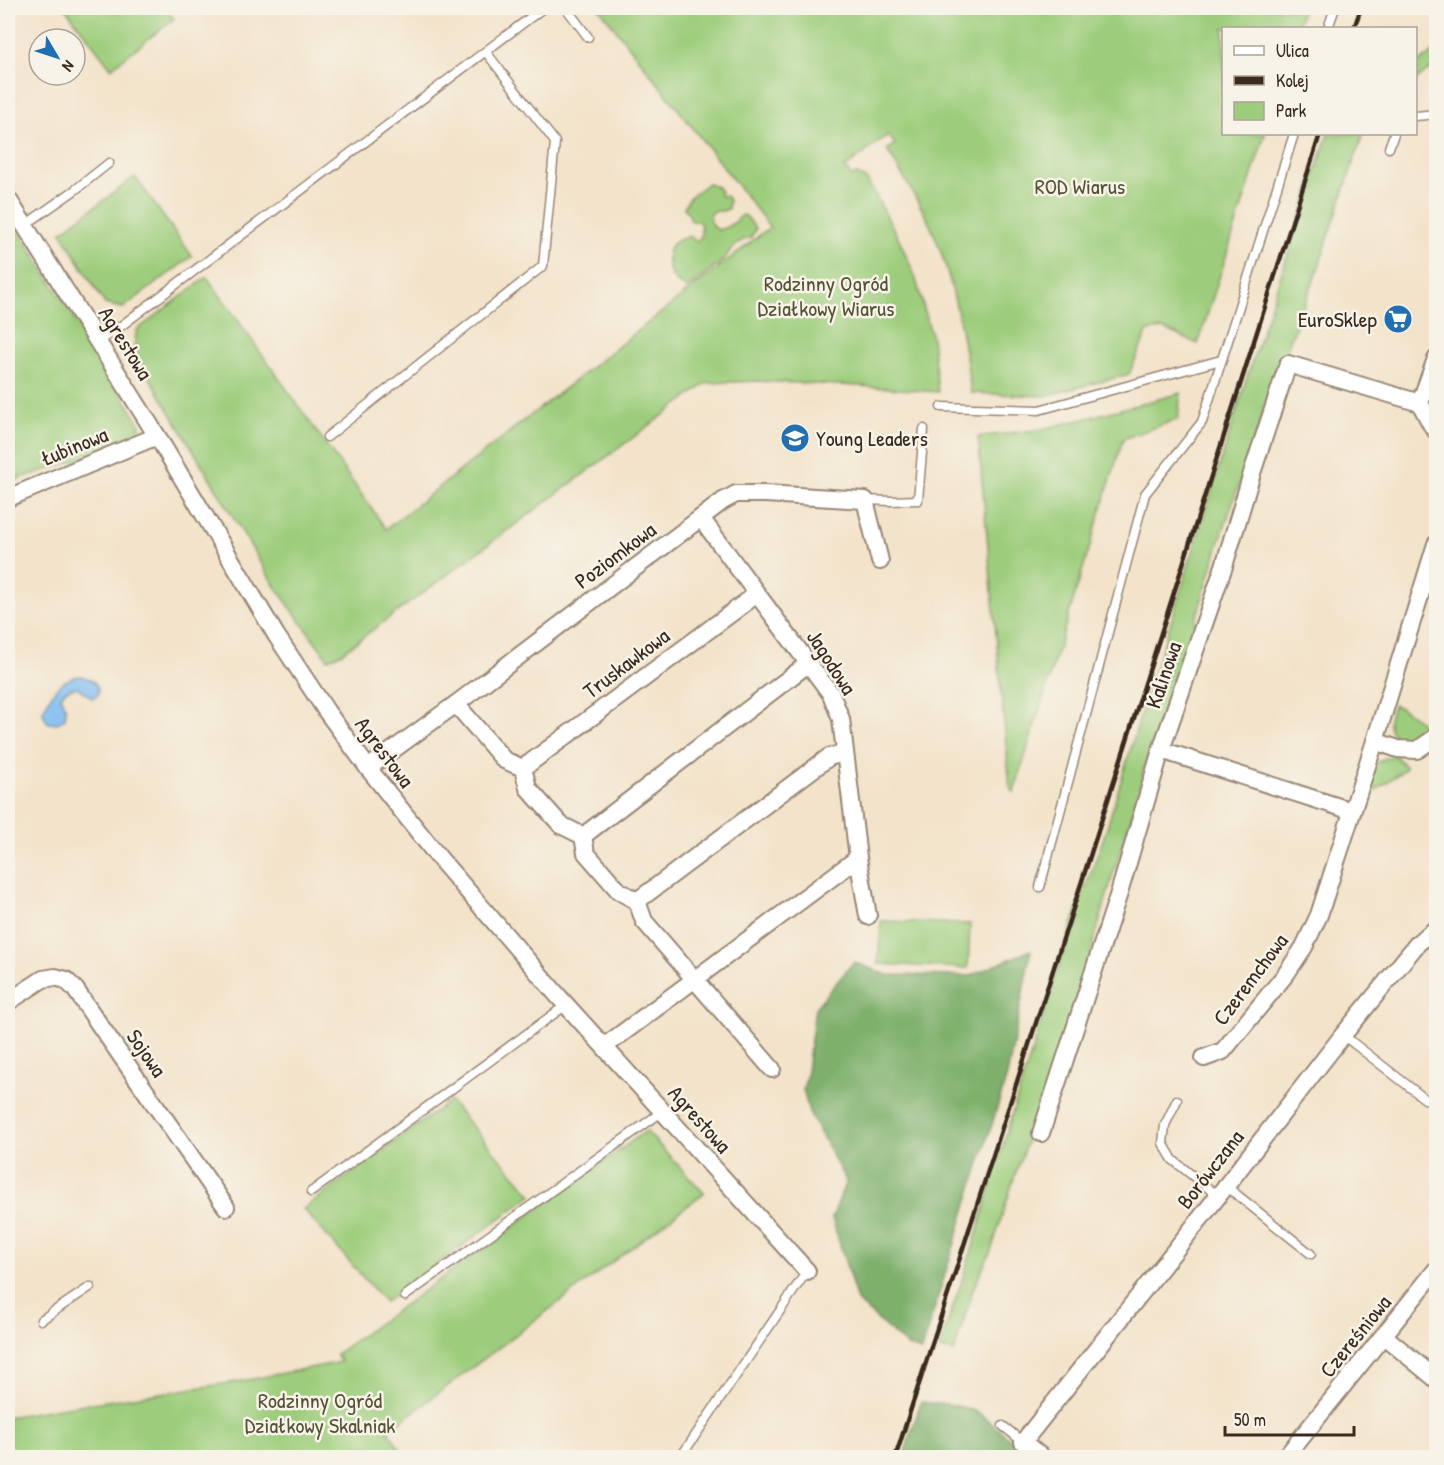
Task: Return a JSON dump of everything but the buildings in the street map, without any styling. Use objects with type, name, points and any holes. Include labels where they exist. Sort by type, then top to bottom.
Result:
[{"type":"street","name":"Agrestowa","points":[[8,199],[157,436],[276,635],[327,712],[368,768],[445,866],[566,1005],[807,1271]]},
{"type":"street","points":[[1437,359],[1420,403],[1437,431]]},
{"type":"street","name":"Kalinowa","points":[[1041,1133],[1120,890],[1161,750],[1224,566],[1288,364],[1420,403]]},
{"type":"street","name":"Łubinowa","points":[[8,498],[157,436]]},
{"type":"street","name":"Poziomkowa","points":[[368,768],[723,501],[736,494],[865,500]]},
{"type":"street","points":[[865,500],[880,561]]},
{"type":"street","name":"Jagodowa","points":[[701,518],[831,694],[840,719],[868,916]]},
{"type":"street","name":"Czeremchowa","points":[[1204,1058],[1223,1051],[1286,974],[1304,947],[1319,915],[1437,544]]},
{"type":"street","name":"Truskawkowa","points":[[523,768],[757,594]]},
{"type":"street","points":[[583,836],[809,663]]},
{"type":"street","points":[[456,704],[504,760],[523,768],[528,788],[561,825],[583,836]]},
{"type":"street","points":[[1375,741],[1398,749],[1417,750],[1437,737]]},
{"type":"street","points":[[1161,750],[1352,811]]},
{"type":"street","points":[[637,901],[829,757],[845,753]]},
{"type":"street","points":[[583,836],[586,853],[619,891],[637,901],[644,921],[772,1069]]},
{"type":"street","points":[[605,1046],[858,858]]},
{"type":"street","name":"Borówczana","points":[[1023,1442],[1343,1035],[1418,943],[1437,929]]},
{"type":"street","name":"Sojowa","points":[[8,1002],[43,979],[55,977],[66,980],[99,1023],[226,1207]]},
{"type":"street","name":"Czereśniowa","points":[[1287,1457],[1437,1270]]},
{"type":"street","points":[[1384,1336],[1437,1378]]},
{"type":"street","points":[[1023,1442],[1043,1458]]},
{"type":"lane","points":[[98,341],[119,328],[543,8]]},
{"type":"lane","points":[[566,8],[588,37]]},
{"type":"lane","points":[[1328,27],[1335,8]]},
{"type":"lane","points":[[327,436],[543,266],[555,142],[486,52]]},
{"type":"lane","points":[[1417,116],[1437,114]]},
{"type":"lane","points":[[1040,887],[1145,494],[1202,422],[1294,135]]},
{"type":"lane","points":[[1389,148],[1394,135]]},
{"type":"lane","points":[[25,225],[109,163]]},
{"type":"lane","points":[[941,407],[1039,410],[1221,360]]},
{"type":"lane","points":[[865,500],[918,500],[924,429]]},
{"type":"lane","points":[[311,1192],[566,1005]]},
{"type":"lane","points":[[1343,1035],[1425,1099]]},
{"type":"lane","points":[[1177,1100],[1165,1125],[1163,1143],[1173,1160],[1222,1191],[1311,1254]]},
{"type":"lane","points":[[405,1296],[663,1112]]},
{"type":"lane","points":[[680,1458],[807,1271]]},
{"type":"lane","points":[[41,1320],[90,1287]]},
{"type":"lane","points":[[1003,1426],[1023,1442]]},
{"type":"green space","points":[[65,8],[165,8],[174,19],[111,68],[87,37],[87,27],[80,27]]},
{"type":"green space","points":[[599,8],[1303,8],[1297,27],[1222,27],[1222,135],[1265,135],[1198,344],[1164,329],[1148,331],[1129,374],[1044,396],[971,393],[960,322],[947,269],[924,213],[887,150],[895,144],[888,135],[845,168],[852,177],[856,174],[867,180],[898,237],[915,276],[932,338],[938,392],[757,381],[707,383],[340,654],[328,659],[274,585],[133,350],[137,330],[207,277],[386,529],[770,227]]},
{"type":"green space","points":[[1436,50],[1436,65],[1417,79],[1417,63]]},
{"type":"green space","points":[[1328,135],[1363,135],[1317,272],[1274,376],[1177,680],[1147,757],[1134,809],[1078,997],[1015,1175],[991,1251],[973,1289],[954,1352],[939,1349],[973,1247],[1012,1114],[1075,916],[1105,834],[1247,377]]},
{"type":"green space","points":[[135,177],[192,256],[123,308],[105,304],[61,232]]},
{"type":"green space","points":[[708,183],[721,191],[720,196],[726,196],[729,200],[728,209],[714,211],[710,215],[714,227],[718,230],[725,228],[742,215],[746,216],[756,229],[751,238],[738,243],[719,265],[687,289],[670,273],[669,251],[672,244],[678,240],[690,236],[697,241],[700,238],[699,222],[691,221],[684,208],[689,198]]},
{"type":"green space","points":[[8,220],[13,221],[140,427],[135,439],[118,447],[15,480],[8,471]]},
{"type":"green space","points":[[1181,393],[1178,419],[1123,439],[1014,792],[1010,788],[978,437],[1037,430]]},
{"type":"green space","points":[[1393,705],[1413,716],[1430,733],[1413,743],[1408,743],[1395,736],[1389,724]]},
{"type":"green space","points":[[1396,756],[1406,768],[1375,791],[1368,782],[1371,772],[1377,763]]},
{"type":"green space","points":[[881,921],[970,924],[968,968],[878,964]]},
{"type":"green space","points":[[1031,950],[1007,1076],[921,1351],[907,1346],[857,1301],[832,1218],[846,1181],[809,1112],[803,1089],[815,1008],[854,962],[887,975],[970,976]]},
{"type":"green space","points":[[450,1101],[532,1195],[385,1302],[303,1209]]},
{"type":"green space","name":"Rodzinny Ogród Działkowy Skalniak","points":[[646,1131],[704,1193],[388,1431],[406,1457],[8,1457],[8,1417],[237,1382],[341,1362],[336,1354]]},
{"type":"green space","points":[[921,1402],[946,1404],[979,1413],[1032,1457],[903,1458]]},
{"type":"water","points":[[80,676],[88,678],[97,685],[97,696],[92,698],[77,687],[67,690],[61,697],[66,709],[65,718],[57,723],[47,722],[43,711],[55,690],[61,683]]},
{"type":"railway","points":[[1354,27],[1361,8]]},
{"type":"railway","points":[[895,1458],[1320,135]]},
{"type":"place","name":"EuroSklep","points":[[1398,319]]},
{"type":"place","name":"Young Leaders","points":[[795,438]]},
{"type":"park label","name":"ROD Wiarus","points":[[1080,186]]},
{"type":"park label","name":"Rodzinny Ogród Działkowy Wiarus","points":[[826,296]]}]
